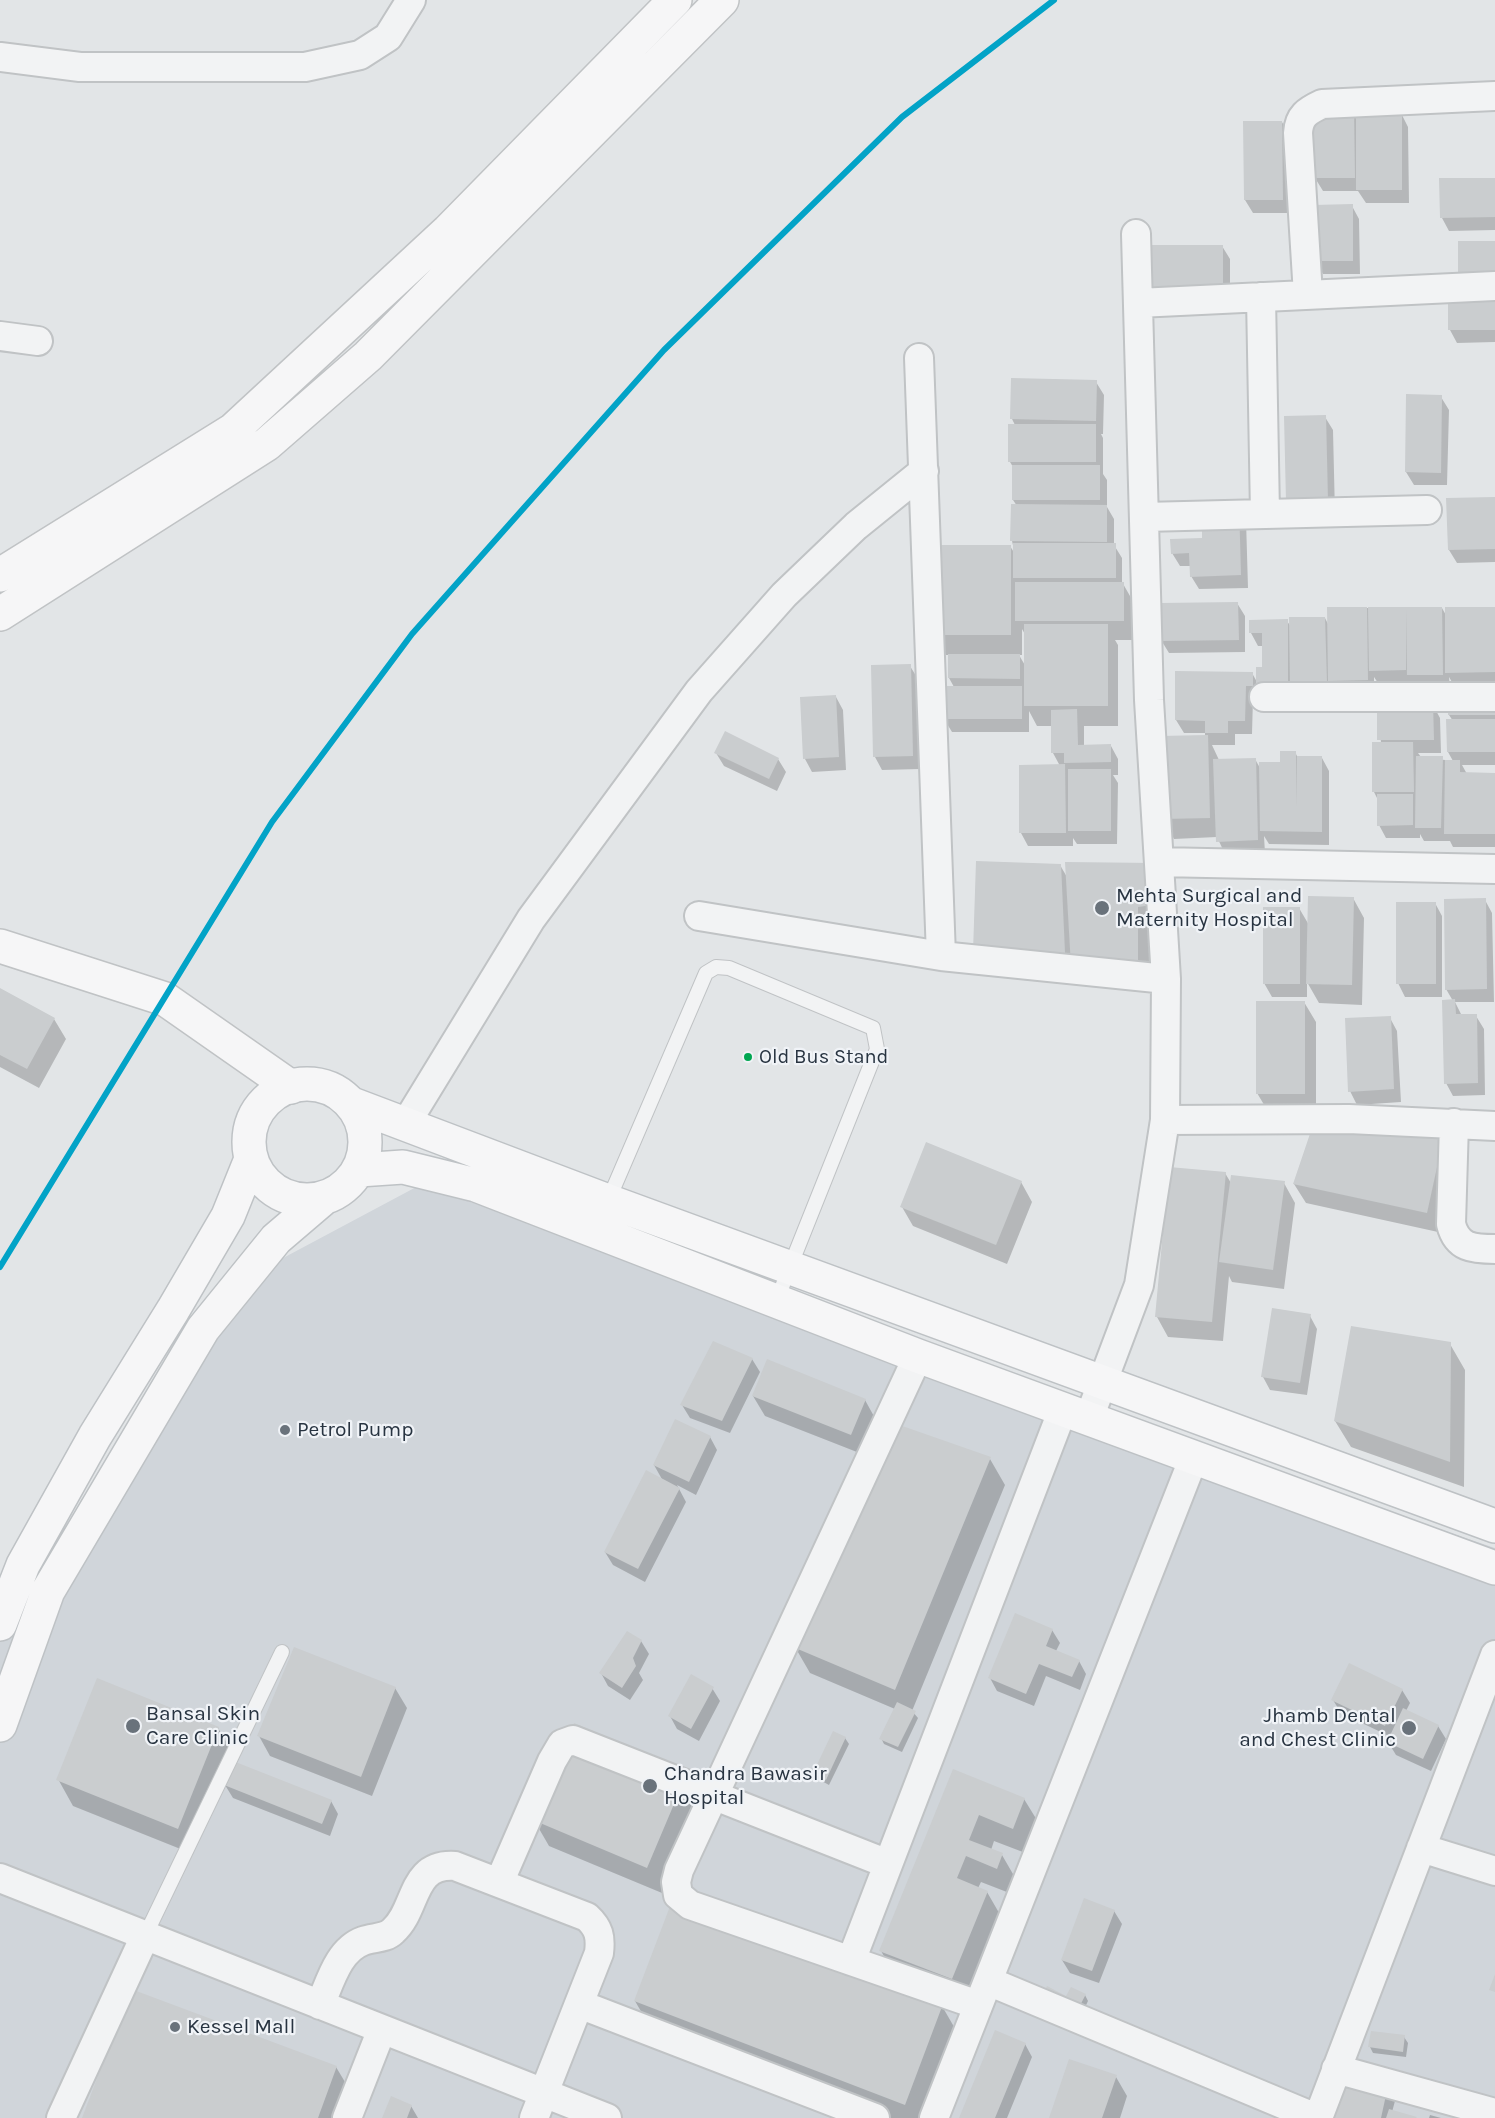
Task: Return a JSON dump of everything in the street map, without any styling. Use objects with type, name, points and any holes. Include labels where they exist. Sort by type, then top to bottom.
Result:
[{"type":"main road","points":[[0,614],[267,444],[368,356],[722,0]]},
{"type":"main road","points":[[0,575],[233,430],[448,231],[662,2]]},
{"type":"main road","points":[[0,946],[165,999],[291,1087]]},
{"type":"main road","points":[[324,1198],[298,1199],[280,1194],[262,1179],[251,1159],[249,1141],[256,1114],[272,1096],[291,1087],[314,1084],[335,1091],[352,1104],[405,1125],[1495,1526]]},
{"type":"main road","points":[[0,1725],[48,1591],[203,1329],[276,1239],[324,1198],[345,1187],[359,1170],[365,1149],[363,1126],[352,1104]]},
{"type":"main road","points":[[0,1624],[23,1564],[95,1436],[228,1216],[251,1159]]},
{"type":"main road","points":[[359,1170],[403,1167],[476,1185],[918,1356],[1495,1568]]},
{"type":"street","points":[[0,57],[80,66],[305,66],[360,55],[388,37],[411,0]]},
{"type":"street","points":[[662,2],[696,26]]},
{"type":"street","points":[[1308,295],[1298,134],[1299,122],[1307,111],[1322,104],[1495,96]]},
{"type":"street","points":[[851,1961],[888,1864],[1076,1413],[1103,1383],[1139,1285],[1165,1120],[1166,980],[1149,700],[1136,234]]},
{"type":"street","points":[[1138,303],[1495,286]]},
{"type":"street","points":[[1261,297],[1264,514]]},
{"type":"street","points":[[0,336],[38,341]]},
{"type":"street","points":[[920,358],[941,956]]},
{"type":"street","points":[[405,1125],[531,919],[699,691],[784,595],[856,526],[924,471]]},
{"type":"street","points":[[1144,517],[1427,510]]},
{"type":"street","points":[[1264,697],[1495,698]]},
{"type":"street","points":[[1159,862],[1495,869]]},
{"type":"street","points":[[699,916],[941,956],[1166,980]]},
{"type":"street","points":[[1165,1120],[1349,1119],[1495,1126]]},
{"type":"street","points":[[1454,1123],[1451,1224],[1454,1236],[1462,1245],[1476,1249],[1495,1249]]},
{"type":"street","points":[[918,1356],[679,1870],[676,1882],[678,1895],[690,1905],[851,1961],[983,1993],[1317,2118],[1421,1848],[1489,1690],[1495,1654]]},
{"type":"street","points":[[934,2118],[1194,1456]]},
{"type":"street","points":[[499,1883],[552,1761],[562,1744],[573,1740],[888,1864]]},
{"type":"street","points":[[1421,1848],[1495,1871]]},
{"type":"street","points":[[320,2005],[340,1962],[350,1948],[363,1940],[393,1932],[427,1873],[440,1865],[455,1866],[587,1917],[596,1925],[601,1938],[599,1953],[540,2106]]},
{"type":"street","points":[[0,1878],[382,2029],[540,2106],[608,2118]]},
{"type":"street","points":[[61,2118],[146,1936]]},
{"type":"street","points":[[579,2004],[875,2118]]},
{"type":"street","points":[[347,2118],[382,2029]]},
{"type":"street","points":[[1336,2069],[1495,2113]]},
{"type":"lane","points":[[608,1201],[706,973],[716,967],[729,968],[865,1023],[873,1028],[877,1039],[877,1049],[777,1302]]},
{"type":"lane","points":[[146,1936],[282,1652]]},
{"type":"shaded area","points":[[420,1185],[1495,1548],[1495,2118],[0,2118],[0,1599],[103,1512],[255,1273]]},
{"type":"building","points":[[1313,111],[1354,111],[1355,178],[1313,178]]},
{"type":"building","points":[[1356,112],[1402,112],[1402,190],[1356,190]]},
{"type":"building","points":[[1243,121],[1282,121],[1283,200],[1244,200]]},
{"type":"building","points":[[1439,178],[1495,178],[1495,217],[1440,218]]},
{"type":"building","points":[[1353,204],[1353,261],[1313,261],[1313,205]]},
{"type":"building","points":[[1458,241],[1495,241],[1495,276],[1458,281]]},
{"type":"building","points":[[1150,245],[1223,245],[1223,292],[1151,292]]},
{"type":"building","points":[[1495,300],[1495,330],[1448,330],[1448,301]]},
{"type":"building","points":[[1011,378],[1097,380],[1096,421],[1010,419]]},
{"type":"building","points":[[1406,394],[1442,395],[1441,473],[1405,472]]},
{"type":"building","points":[[1326,415],[1328,501],[1286,502],[1284,416]]},
{"type":"building","points":[[1008,424],[1096,424],[1096,462],[1008,462]]},
{"type":"building","points":[[1012,465],[1100,465],[1100,500],[1012,500]]},
{"type":"building","points":[[1495,497],[1495,549],[1448,550],[1446,498]]},
{"type":"building","points":[[1011,504],[1107,505],[1107,542],[1010,541]]},
{"type":"building","points":[[1239,504],[1241,575],[1190,577],[1189,553],[1171,554],[1170,539],[1202,538],[1202,505]]},
{"type":"building","points":[[1013,543],[1116,543],[1116,578],[1013,578]]},
{"type":"building","points":[[933,545],[1011,545],[1011,635],[933,635]]},
{"type":"building","points":[[1015,582],[1124,582],[1124,621],[1015,621]]},
{"type":"building","points":[[1238,602],[1239,640],[1160,641],[1159,603]]},
{"type":"building","points":[[1327,607],[1367,607],[1368,680],[1328,681]]},
{"type":"building","points":[[1368,607],[1442,607],[1443,675],[1407,675],[1406,609],[1406,670],[1369,671]]},
{"type":"building","points":[[1445,607],[1495,607],[1495,672],[1445,673]]},
{"type":"building","points":[[1289,617],[1325,617],[1327,682],[1290,683]]},
{"type":"building","points":[[1288,619],[1288,686],[1256,686],[1256,667],[1262,667],[1262,633],[1249,633],[1249,620]]},
{"type":"building","points":[[1024,624],[1108,624],[1108,706],[1024,706]]},
{"type":"building","points":[[948,654],[1020,654],[1020,679],[948,678]]},
{"type":"building","points":[[911,664],[913,756],[873,757],[871,665]]},
{"type":"building","points":[[1175,671],[1253,672],[1253,686],[1246,686],[1245,721],[1228,721],[1228,733],[1205,733],[1205,721],[1175,720]]},
{"type":"building","points":[[943,686],[1022,686],[1022,719],[943,719]]},
{"type":"building","points":[[1448,692],[1495,692],[1495,715],[1448,715]]},
{"type":"building","points":[[836,695],[839,757],[803,759],[800,697]]},
{"type":"building","points":[[1433,703],[1434,740],[1377,740],[1377,704]]},
{"type":"building","points":[[1077,709],[1078,745],[1111,744],[1111,762],[1064,763],[1064,753],[1051,753],[1051,710]]},
{"type":"building","points":[[1446,719],[1495,719],[1495,752],[1447,752]]},
{"type":"building","points":[[725,731],[779,758],[769,779],[714,753]]},
{"type":"building","points":[[1208,735],[1210,818],[1162,819],[1159,736]]},
{"type":"building","points":[[1372,742],[1413,742],[1414,792],[1372,792]]},
{"type":"building","points":[[1280,751],[1296,751],[1297,808],[1297,756],[1322,756],[1322,832],[1260,831],[1259,762],[1280,762]]},
{"type":"building","points":[[1416,756],[1443,756],[1441,828],[1415,828]]},
{"type":"building","points":[[1256,758],[1258,840],[1216,842],[1213,759]]},
{"type":"building","points":[[1445,760],[1460,760],[1460,772],[1495,773],[1495,834],[1444,834]]},
{"type":"building","points":[[1065,764],[1066,833],[1019,833],[1019,765]]},
{"type":"building","points":[[1068,769],[1111,769],[1111,831],[1068,831]]},
{"type":"building","points":[[1377,794],[1413,794],[1413,825],[1377,826]]},
{"type":"building","points":[[976,861],[1061,864],[1065,953],[973,952]]},
{"type":"building","points":[[1065,862],[1156,863],[1152,905],[1138,907],[1138,965],[1071,966]]},
{"type":"building","points":[[1308,896],[1354,897],[1352,985],[1306,984]]},
{"type":"building","points":[[1486,898],[1487,989],[1445,990],[1444,899]]},
{"type":"building","points":[[1396,902],[1436,902],[1436,984],[1396,984]]},
{"type":"building","points":[[1263,907],[1300,907],[1300,984],[1263,984]]},
{"type":"building","points":[[0,988],[55,1018],[27,1069],[0,1055]]},
{"type":"building","points":[[1455,999],[1456,1014],[1477,1014],[1478,1083],[1444,1084],[1442,1000]]},
{"type":"building","points":[[1256,1001],[1305,1001],[1305,1094],[1256,1094]]},
{"type":"building","points":[[1391,1016],[1394,1089],[1348,1092],[1345,1018]]},
{"type":"building","points":[[1316,1116],[1444,1135],[1427,1213],[1293,1184]]},
{"type":"building","points":[[926,1142],[1022,1181],[996,1245],[900,1207]]},
{"type":"building","points":[[1169,1167],[1226,1172],[1212,1322],[1155,1317]]},
{"type":"building","points":[[1231,1175],[1285,1181],[1273,1270],[1219,1262]]},
{"type":"building","points":[[1272,1308],[1311,1314],[1300,1383],[1261,1377]]},
{"type":"building","points":[[1351,1326],[1451,1342],[1450,1462],[1334,1421]]},
{"type":"building","points":[[713,1341],[753,1358],[722,1421],[680,1405]]},
{"type":"building","points":[[767,1359],[866,1399],[851,1435],[752,1396]]},
{"type":"building","points":[[675,1419],[711,1436],[689,1482],[653,1465]]},
{"type":"building","points":[[888,1421],[991,1457],[895,1690],[793,1647]]},
{"type":"building","points":[[646,1470],[680,1488],[638,1569],[604,1552]]},
{"type":"building","points":[[1015,1613],[1053,1629],[1046,1646],[1080,1660],[1072,1677],[1039,1664],[1026,1694],[988,1678]]},
{"type":"building","points":[[627,1631],[642,1640],[633,1658],[636,1666],[622,1688],[599,1673]]},
{"type":"building","points":[[294,1647],[396,1687],[361,1777],[257,1736]]},
{"type":"building","points":[[1349,1663],[1403,1689],[1385,1726],[1331,1700]]},
{"type":"building","points":[[691,1674],[714,1687],[691,1729],[668,1716]]},
{"type":"building","points":[[97,1678],[219,1727],[178,1829],[56,1780]]},
{"type":"building","points":[[897,1702],[916,1711],[898,1747],[879,1739]]},
{"type":"building","points":[[1403,1708],[1439,1725],[1423,1759],[1387,1742]]},
{"type":"building","points":[[574,1723],[688,1771],[647,1868],[533,1820]]},
{"type":"building","points":[[833,1731],[846,1737],[826,1780],[813,1773]]},
{"type":"building","points":[[233,1761],[332,1800],[322,1824],[224,1785]]},
{"type":"building","points":[[953,1769],[1025,1798],[1013,1829],[979,1815],[969,1840],[1003,1853],[997,1869],[966,1856],[957,1878],[988,1891],[952,1979],[879,1951]]},
{"type":"building","points":[[1084,1898],[1115,1910],[1092,1971],[1061,1960]]},
{"type":"building","points":[[672,1901],[943,2004],[905,2105],[634,2001]]},
{"type":"building","points":[[1495,1974],[1495,1992],[1489,1990]]},
{"type":"building","points":[[1047,1986],[1066,1996],[1071,1987],[1086,1994],[1074,2017],[1040,2000]]},
{"type":"building","name":"Kessel Mall","points":[[131,1989],[337,2066],[318,2118],[82,2118]]},
{"type":"building","points":[[995,2030],[1026,2043],[995,2118],[959,2118]]},
{"type":"building","points":[[1371,2031],[1405,2035],[1403,2052],[1368,2047]]},
{"type":"building","points":[[1069,2059],[1117,2075],[1102,2118],[1049,2118]]},
{"type":"building","points":[[1343,2076],[1388,2086],[1381,2118],[1332,2118]]},
{"type":"building","points":[[391,2096],[412,2105],[407,2118],[382,2118]]},
{"type":"building","points":[[1389,2109],[1417,2117],[1386,2118]]},
{"type":"transit line","points":[[0,1267],[272,822],[412,634],[664,350],[902,117],[1054,0]]},
{"type":"place","name":"Mehta Surgical and Maternity Hospital","points":[[1102,908]]},
{"type":"place","name":"Old Bus Stand","points":[[748,1057]]},
{"type":"place","name":"Petrol Pump","points":[[285,1430]]},
{"type":"place","name":"Bansal Skin Care Clinic","points":[[133,1726]]},
{"type":"place","name":"Jhamb Dental and Chest Clinic","points":[[1409,1728]]},
{"type":"place","name":"Chandra Bawasir Hospital","points":[[650,1786]]},
{"type":"place","name":"Kessel Mall","points":[[175,2027]]}]
